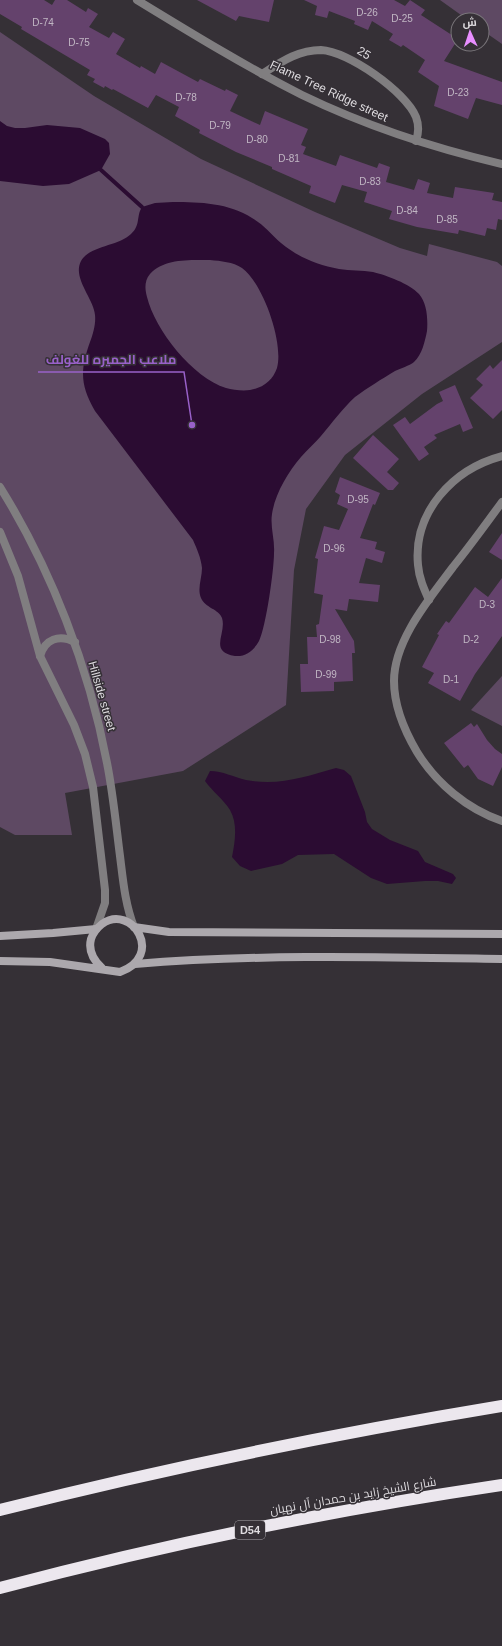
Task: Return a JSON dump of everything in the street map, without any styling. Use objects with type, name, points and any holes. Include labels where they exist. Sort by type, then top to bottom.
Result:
[{"type":"highway","points":[[0,1510],[76,1491],[225,1458],[502,1406]]},
{"type":"highway","name":"شارع الشيخ زايد بن حمدان آل نهيان","points":[[0,1588],[153,1551],[284,1523],[377,1505],[502,1485]]},
{"type":"street","name":"Flame Tree Ridge street","points":[[137,0],[262,74],[345,114],[416,141],[502,164]]},
{"type":"street","name":"25","points":[[262,74],[288,58],[304,52],[322,50],[345,56],[379,78],[416,115],[419,133],[416,141]]},
{"type":"street","points":[[429,600],[422,583],[418,565],[418,553],[422,529],[429,512],[437,498],[448,485],[460,475],[474,466],[502,456]]},
{"type":"street","name":"Hillside street","points":[[0,487],[42,564],[75,642],[99,726],[107,763],[124,888],[129,913],[134,927]]},
{"type":"street","points":[[502,502],[429,600],[407,635],[395,665],[394,680],[398,710],[411,743],[420,758],[445,786],[467,803],[502,821]]},
{"type":"street","points":[[0,532],[18,576],[40,656],[80,739],[93,787],[105,890],[105,903],[92,936],[90,946],[91,954],[102,968]]},
{"type":"street","points":[[40,656],[42,649],[53,639],[61,638],[75,642]]},
{"type":"street","points":[[0,936],[96,929],[111,920],[120,920],[128,922],[134,927],[142,941],[140,957],[129,969],[120,972],[111,972],[102,968],[50,962],[0,961]]},
{"type":"street","points":[[134,927],[170,932],[502,934]]},
{"type":"street","points":[[135,964],[236,958],[383,957],[502,960]]},
{"type":"shaded area","points":[[440,0],[502,0],[502,44],[490,36],[490,12],[457,12]]},
{"type":"shaded area","points":[[0,32],[94,96],[201,159],[315,212],[400,248],[427,256],[429,244],[497,262],[502,266],[502,342],[422,394],[345,455],[306,509],[294,570],[286,705],[183,771],[65,793],[72,835],[15,835],[0,827]]},
{"type":"shaded area","points":[[0,121],[7,126],[15,128],[47,125],[80,128],[105,139],[109,143],[110,154],[101,170],[69,184],[43,186],[0,181]]},
{"type":"shaded area","points":[[194,202],[214,204],[234,209],[256,220],[287,248],[308,260],[339,269],[373,272],[404,283],[419,294],[424,302],[426,311],[427,331],[423,348],[417,359],[410,365],[395,371],[355,397],[291,469],[276,499],[272,514],[274,561],[262,634],[252,650],[239,656],[227,654],[220,646],[223,624],[222,618],[218,612],[206,604],[201,598],[199,591],[202,568],[199,554],[193,540],[95,411],[86,393],[84,385],[84,361],[95,325],[95,315],[94,309],[79,274],[81,261],[90,252],[126,238],[134,231],[142,207],[155,203]],"holes":[[[178,261],[223,261],[238,266],[250,276],[264,300],[275,329],[278,357],[277,368],[267,383],[255,389],[235,390],[226,388],[213,383],[201,374],[177,351],[158,324],[151,310],[147,297],[146,286],[148,277],[156,269],[163,265]]]},
{"type":"shaded area","points":[[502,676],[502,726],[471,710]]},
{"type":"shaded area","points":[[336,768],[344,770],[351,776],[365,812],[367,822],[372,829],[390,840],[418,851],[425,862],[453,874],[456,878],[452,884],[438,881],[425,881],[387,884],[371,878],[334,854],[298,855],[282,864],[251,871],[240,866],[232,857],[235,833],[233,815],[205,781],[210,771],[224,773],[246,780],[270,782],[292,780]]},
{"type":"building","points":[[0,0],[44,0],[52,5],[55,0],[67,0],[86,12],[88,8],[98,14],[89,27],[109,38],[113,32],[125,39],[116,54],[140,68],[141,66],[155,74],[161,62],[198,82],[200,79],[225,91],[226,89],[238,95],[230,111],[260,125],[265,111],[308,129],[301,145],[306,147],[303,154],[336,166],[340,155],[377,168],[379,163],[390,167],[386,182],[414,190],[418,179],[430,183],[427,193],[453,198],[455,187],[494,193],[492,200],[502,202],[502,220],[498,219],[496,230],[487,228],[485,236],[459,230],[458,234],[417,227],[389,219],[392,211],[364,202],[367,192],[342,185],[335,203],[309,193],[311,186],[272,169],[272,167],[236,152],[199,133],[200,130],[175,116],[179,107],[156,95],[148,108],[113,89],[112,90],[105,86],[104,88],[93,82],[95,79],[87,75],[90,70],[21,29],[22,27],[0,14]]},
{"type":"building","points":[[197,0],[274,0],[269,22],[239,16],[236,21]]},
{"type":"building","points":[[304,0],[394,0],[405,6],[410,0],[425,10],[421,15],[450,34],[450,52],[444,61],[502,82],[502,105],[476,98],[468,119],[434,106],[439,86],[418,72],[425,60],[403,45],[401,47],[389,40],[393,34],[372,21],[368,30],[354,24],[355,21],[329,11],[327,18],[315,15],[317,6]]},
{"type":"building","points":[[502,360],[502,410],[493,419],[470,398],[483,385],[476,379],[490,365],[493,369]]},
{"type":"building","points":[[455,385],[473,428],[463,432],[460,424],[434,435],[437,438],[424,447],[429,454],[419,461],[393,425],[405,417],[410,424],[443,401],[439,392]]},
{"type":"building","points":[[373,435],[399,459],[387,472],[399,483],[393,490],[388,490],[353,458]]},
{"type":"building","points":[[340,477],[380,493],[375,505],[373,504],[360,538],[377,542],[375,549],[385,552],[382,563],[366,558],[359,583],[380,585],[378,602],[349,599],[347,611],[335,609],[354,641],[355,653],[352,653],[353,681],[334,682],[334,691],[301,692],[300,664],[308,664],[307,637],[317,637],[316,625],[319,624],[323,595],[314,593],[318,559],[315,558],[324,526],[339,530],[348,509],[337,504],[340,495],[335,492]]},
{"type":"building","points":[[502,533],[502,560],[489,552]]},
{"type":"building","points":[[502,578],[502,636],[475,674],[460,701],[428,683],[434,673],[422,667],[439,635],[437,634],[446,621],[449,623],[475,587],[488,597]]},
{"type":"building","points":[[471,723],[474,727],[477,724],[487,740],[502,754],[502,767],[493,786],[478,779],[468,765],[464,768],[444,743]]},
{"type":"waterway","points":[[101,170],[142,207]]},
{"type":"place","name":"ملاعب الجميره للغولف","points":[[192,425]]}]
